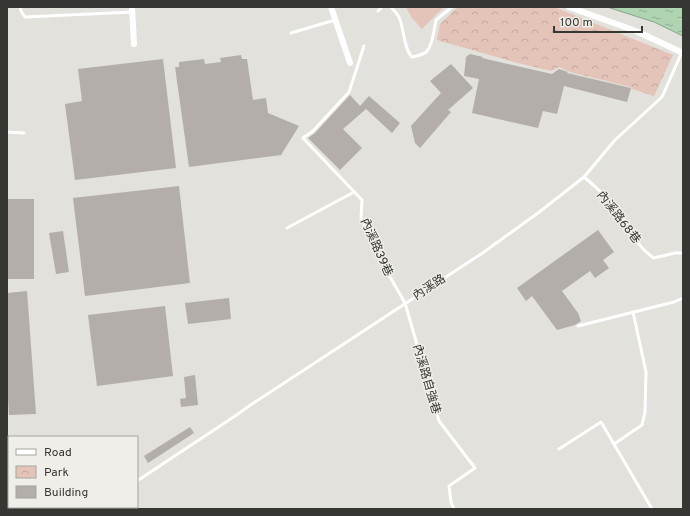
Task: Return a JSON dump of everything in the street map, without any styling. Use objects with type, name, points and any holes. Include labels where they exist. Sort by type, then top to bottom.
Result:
[{"type":"street","points":[[331,7],[350,63]]},
{"type":"street","points":[[569,7],[636,32],[683,53]]},
{"type":"street","points":[[132,10],[134,44]]},
{"type":"lane","points":[[20,7],[25,17],[132,10]]},
{"type":"lane","points":[[378,11],[382,7]]},
{"type":"lane","points":[[391,7],[399,17],[410,56],[412,57],[424,54],[428,50],[436,20],[452,7]]},
{"type":"lane","points":[[292,33],[335,20]]},
{"type":"lane","name":"內溪路39巷","points":[[364,46],[349,92],[313,131],[303,138],[362,200],[361,218],[377,254],[405,303]]},
{"type":"lane","name":"內溪路","points":[[138,480],[484,252],[584,177],[615,140],[662,97],[683,53]]},
{"type":"lane","points":[[7,132],[24,133]]},
{"type":"lane","name":"內溪路68巷","points":[[584,177],[602,192],[617,210],[633,235],[648,254],[654,258],[675,253],[683,253]]},
{"type":"lane","points":[[287,228],[354,192]]},
{"type":"lane","points":[[578,326],[674,302],[683,298]]},
{"type":"lane","name":"內溪路自強巷","points":[[405,303],[439,420],[475,468],[449,486],[451,502],[454,509]]},
{"type":"lane","points":[[614,444],[642,425],[645,412],[646,372],[632,312]]},
{"type":"lane","points":[[559,449],[602,422],[652,509]]},
{"type":"green space","points":[[406,7],[444,7],[422,29],[412,18]]},
{"type":"green space","points":[[458,7],[554,7],[673,55],[654,96],[632,89],[631,87],[570,72],[559,67],[551,71],[437,40],[440,24]]},
{"type":"water","points":[[607,7],[683,7],[683,36],[654,22]]},
{"type":"building","points":[[470,54],[552,74],[559,69],[568,72],[567,73],[631,88],[627,102],[564,86],[557,114],[543,111],[538,128],[472,113],[479,79],[464,76],[466,57]]},
{"type":"building","points":[[241,55],[242,59],[247,59],[253,100],[266,98],[268,113],[299,126],[281,155],[189,167],[175,67],[179,67],[179,62],[204,59],[205,64],[221,62],[220,58]]},
{"type":"building","points":[[163,59],[176,168],[75,180],[65,104],[82,101],[78,69]]},
{"type":"building","points":[[451,64],[473,88],[448,110],[451,112],[420,148],[415,143],[411,126],[441,93],[430,81]]},
{"type":"building","points":[[350,95],[360,106],[369,96],[400,123],[392,133],[366,109],[343,129],[362,148],[340,170],[308,138],[315,133]]},
{"type":"building","points":[[179,186],[190,283],[85,296],[73,198]]},
{"type":"building","points":[[7,199],[34,199],[34,279],[7,279]]},
{"type":"building","points":[[598,230],[614,252],[603,260],[609,268],[595,278],[590,271],[562,291],[578,313],[581,321],[575,325],[557,330],[532,296],[526,301],[517,288]]},
{"type":"building","points":[[63,231],[69,272],[56,274],[49,233]]},
{"type":"building","points":[[27,291],[36,414],[9,415],[7,382],[7,293]]},
{"type":"building","points":[[229,298],[231,319],[188,324],[185,303]]},
{"type":"building","points":[[165,306],[173,376],[97,386],[88,315]]},
{"type":"building","points":[[195,375],[198,405],[181,407],[180,399],[186,398],[184,377]]},
{"type":"building","points":[[190,427],[194,433],[148,463],[144,456]]}]
